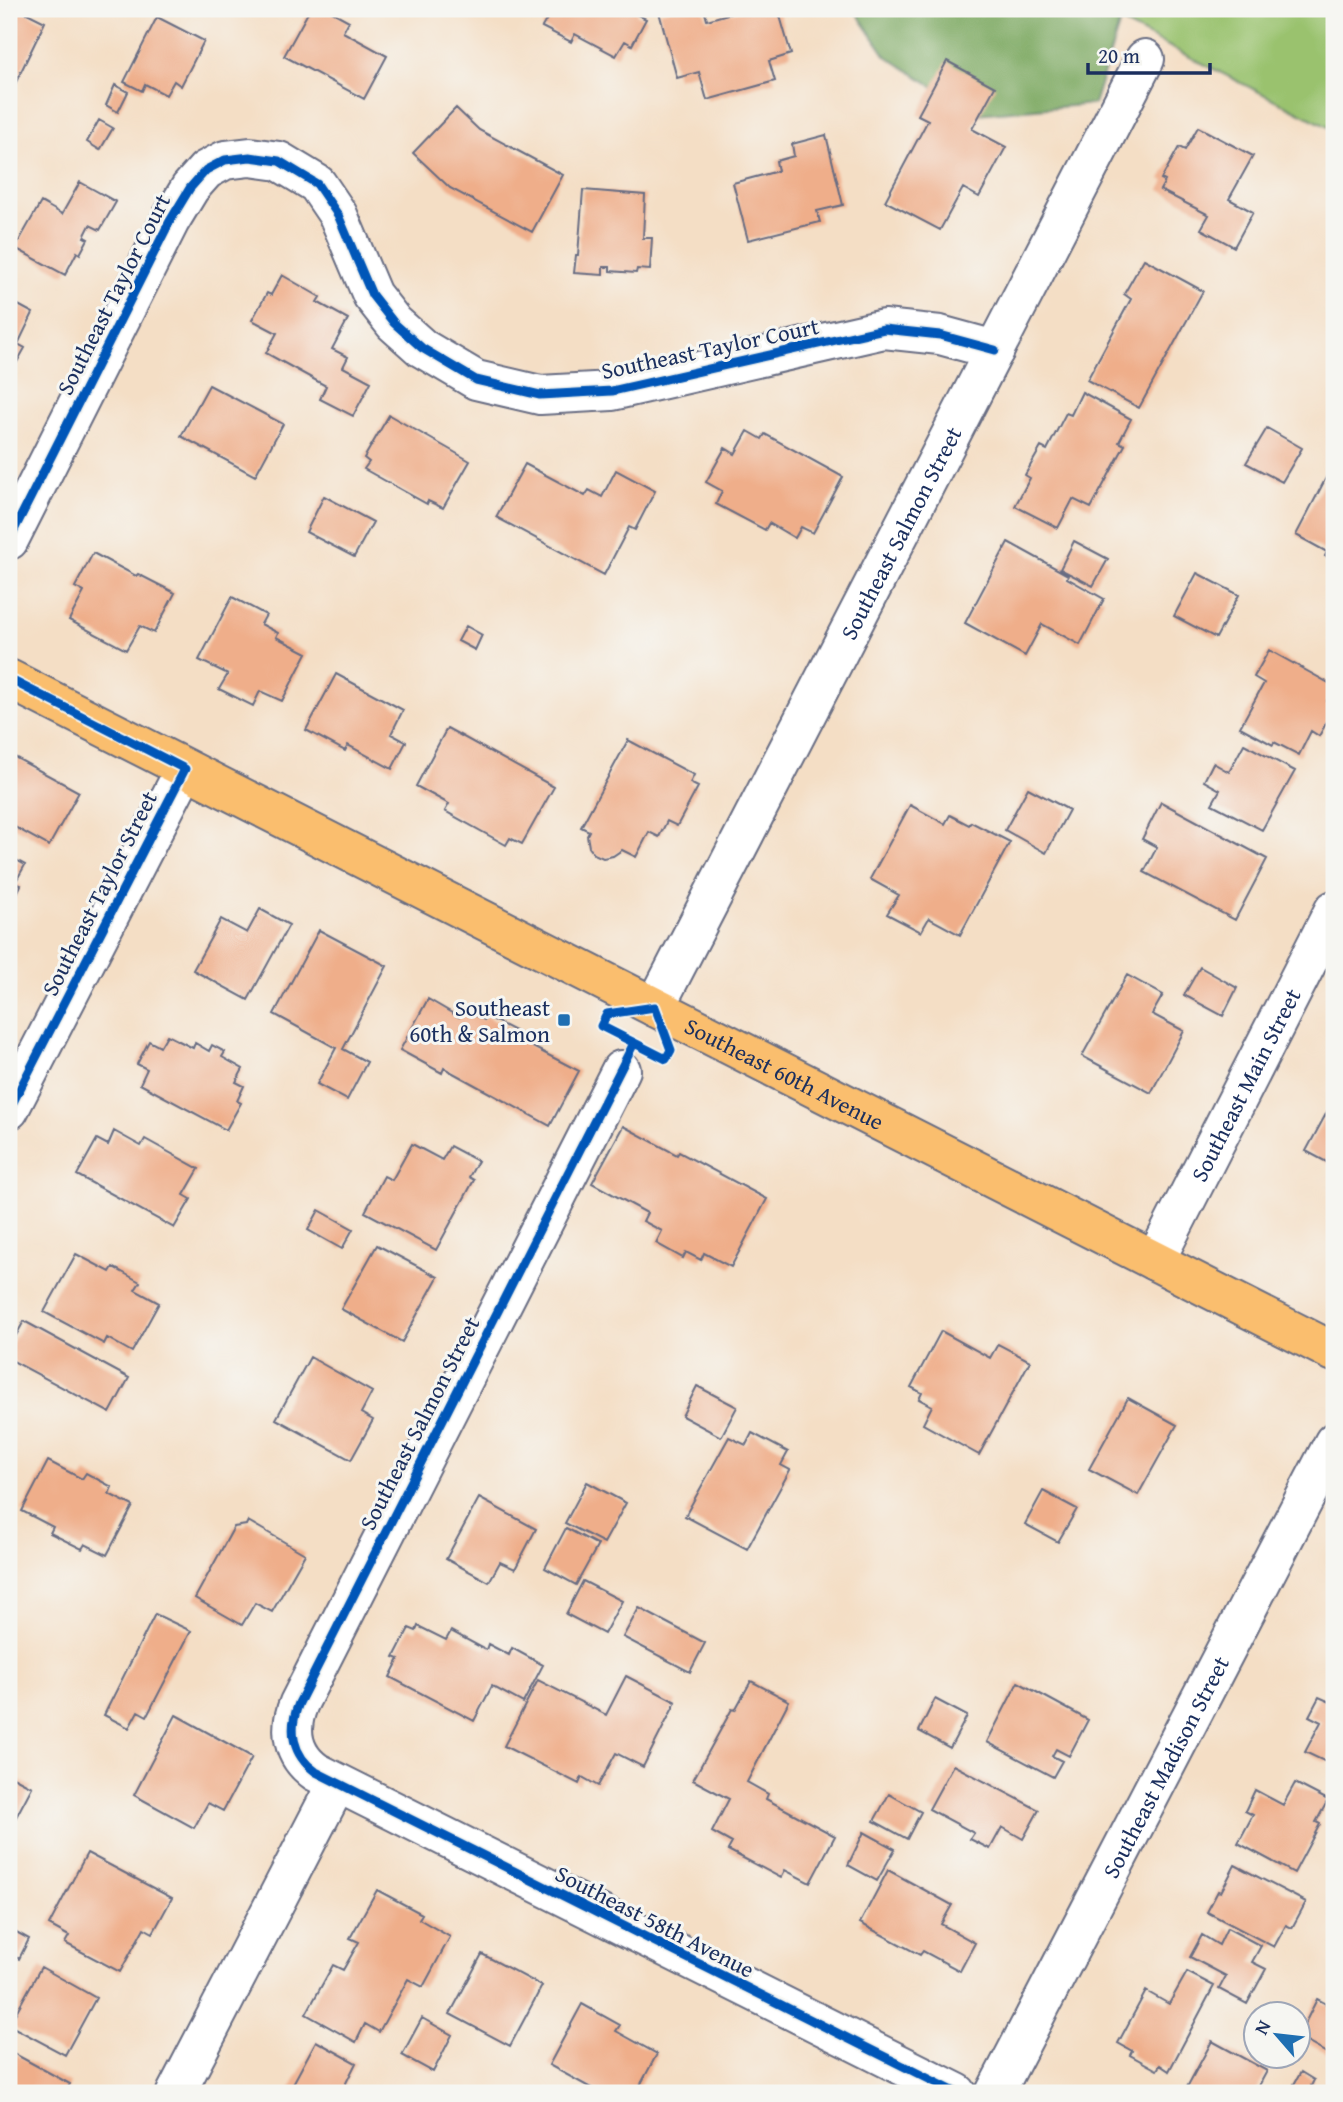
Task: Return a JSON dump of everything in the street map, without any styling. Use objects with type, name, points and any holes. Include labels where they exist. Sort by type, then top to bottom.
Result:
[{"type":"main road","name":"Southeast 60th Avenue","points":[[9,679],[1334,1352]]},
{"type":"street","name":"Southeast Salmon Street","points":[[655,1007],[1146,59]]},
{"type":"street","name":"Southeast Taylor Court","points":[[9,540],[170,220],[190,188],[206,170],[225,160],[250,157],[279,161],[317,184],[338,215],[372,295],[394,323],[422,348],[476,380],[540,396],[612,391],[884,329],[940,335],[995,350]]},
{"type":"street","name":"Southeast Taylor Street","points":[[9,1110],[185,769]]},
{"type":"street","name":"Southeast Main Street","points":[[1155,1261],[1334,910]]},
{"type":"street","name":"Southeast Salmon Street","points":[[337,1783],[305,1764],[294,1739],[293,1717],[621,1070]]},
{"type":"street","name":"Southeast Madison Street","points":[[995,2093],[1334,1442]]},
{"type":"street","points":[[177,2093],[337,1783]]},
{"type":"street","name":"Southeast 58th Avenue","points":[[337,1783],[957,2093]]},
{"type":"green space","points":[[854,9],[1124,9],[1094,104],[976,114],[886,56]]},
{"type":"green space","points":[[1095,9],[1334,9],[1334,130]]},
{"type":"building","points":[[9,9],[19,9],[45,22],[14,86],[9,83]]},
{"type":"building","points":[[310,9],[327,9],[349,21],[343,32],[387,56],[364,99],[284,56]]},
{"type":"building","points":[[541,9],[639,9],[636,14],[646,19],[632,45],[625,41],[616,56],[575,34],[571,42],[542,27],[548,17],[539,12]]},
{"type":"building","points":[[672,9],[704,9],[707,20],[745,9],[778,9],[791,54],[769,61],[775,81],[707,100],[699,72],[677,78],[659,12]]},
{"type":"building","points":[[157,17],[204,41],[181,86],[174,81],[166,95],[145,84],[142,91],[124,82]]},
{"type":"building","points":[[947,61],[995,87],[972,129],[1006,147],[979,197],[963,188],[940,230],[885,201],[928,120],[918,115]]},
{"type":"building","points":[[115,85],[128,92],[118,112],[106,105]]},
{"type":"building","points":[[456,108],[479,130],[563,175],[532,232],[450,188],[413,153]]},
{"type":"building","points":[[99,120],[113,128],[100,150],[87,142]]},
{"type":"building","points":[[1198,127],[1253,156],[1229,199],[1253,212],[1234,247],[1201,229],[1209,215],[1160,190],[1165,181],[1161,179],[1179,147],[1185,150]]},
{"type":"building","points":[[826,135],[843,205],[817,211],[820,222],[748,240],[733,183],[778,171],[776,161],[794,156],[792,144]]},
{"type":"building","points":[[80,182],[116,202],[100,230],[90,225],[84,237],[88,239],[80,254],[77,252],[65,275],[15,248],[41,202],[62,214]]},
{"type":"building","points":[[583,190],[645,195],[643,238],[652,238],[650,270],[637,269],[636,273],[610,271],[610,267],[603,267],[603,275],[574,273]]},
{"type":"building","points":[[1144,259],[1203,291],[1139,408],[1087,380],[1131,299],[1124,294]]},
{"type":"building","points":[[282,275],[320,297],[317,302],[348,319],[332,349],[348,357],[343,367],[371,382],[353,416],[320,399],[326,386],[266,353],[277,333],[252,320],[267,293],[271,295]]},
{"type":"building","points":[[9,300],[33,313],[18,344],[25,348],[16,364],[9,360]]},
{"type":"building","points":[[209,385],[283,424],[255,476],[181,436]]},
{"type":"building","points":[[1082,392],[1131,419],[1119,442],[1125,445],[1091,508],[1073,499],[1058,528],[1015,506],[1030,478],[1025,475],[1041,447],[1047,450],[1066,413],[1071,415]]},
{"type":"building","points":[[389,415],[470,461],[443,508],[428,501],[427,504],[364,469],[369,462],[364,458]]},
{"type":"building","points":[[1267,428],[1302,448],[1282,482],[1246,463]]},
{"type":"building","points":[[748,431],[762,439],[765,434],[843,477],[813,533],[801,527],[795,538],[769,523],[765,530],[716,504],[722,491],[706,482],[725,448],[735,454]]},
{"type":"building","points":[[525,464],[585,496],[589,490],[602,497],[616,470],[655,491],[635,530],[629,527],[604,575],[496,517]]},
{"type":"building","points":[[1328,474],[1334,477],[1334,561],[1325,556],[1327,552],[1296,535]]},
{"type":"building","points":[[324,496],[373,522],[354,557],[306,532]]},
{"type":"building","points":[[1074,541],[1108,559],[1093,586],[1060,569]]},
{"type":"building","points":[[1008,542],[1068,575],[1067,578],[1104,599],[1080,645],[1042,624],[1025,656],[965,623]]},
{"type":"building","points":[[93,553],[175,593],[154,633],[140,626],[126,650],[69,620],[84,592],[75,587]]},
{"type":"building","points":[[1197,573],[1239,595],[1216,638],[1174,616]]},
{"type":"building","points":[[232,597],[266,615],[261,624],[278,633],[276,637],[307,653],[282,701],[260,691],[253,706],[219,689],[228,674],[199,660]]},
{"type":"building","points":[[466,626],[482,635],[475,650],[458,641]]},
{"type":"building","points":[[1269,650],[1334,686],[1327,701],[1334,709],[1319,736],[1311,731],[1299,755],[1274,742],[1273,745],[1240,727],[1264,683],[1254,677]]},
{"type":"building","points":[[336,674],[403,710],[391,734],[406,742],[392,769],[348,745],[345,751],[306,730]]},
{"type":"building","points":[[447,728],[554,787],[522,844],[510,838],[506,845],[445,811],[449,804],[416,786]]},
{"type":"building","points":[[628,740],[694,775],[690,783],[698,787],[677,826],[667,821],[659,837],[649,832],[636,857],[622,850],[603,858],[594,854],[589,847],[589,831],[581,827]]},
{"type":"building","points":[[1244,744],[1295,771],[1262,830],[1212,804],[1220,790],[1204,781],[1213,763],[1229,772]]},
{"type":"building","points":[[9,754],[79,792],[49,846],[9,824]]},
{"type":"building","points":[[1028,788],[1069,810],[1046,853],[1005,830]]},
{"type":"building","points":[[1161,802],[1267,859],[1235,920],[1144,872],[1157,847],[1142,839]]},
{"type":"building","points":[[910,805],[945,824],[950,815],[969,825],[971,822],[1010,842],[960,935],[929,918],[921,932],[887,914],[899,895],[870,879]]},
{"type":"building","points":[[9,856],[25,865],[15,883],[21,885],[13,902],[9,899]]},
{"type":"building","points":[[260,909],[289,925],[248,1000],[193,970],[221,919],[247,933]]},
{"type":"building","points":[[319,930],[387,966],[343,1049],[367,1062],[347,1100],[317,1084],[336,1048],[274,1014]]},
{"type":"building","points":[[1200,967],[1237,988],[1223,1016],[1184,995]]},
{"type":"building","points":[[1127,975],[1163,995],[1152,1014],[1184,1031],[1151,1093],[1082,1056]]},
{"type":"building","points":[[428,999],[459,1017],[463,1009],[484,1020],[486,1016],[530,1039],[527,1044],[579,1071],[550,1126],[444,1068],[442,1073],[400,1050]]},
{"type":"building","points":[[167,1035],[193,1048],[195,1043],[209,1051],[212,1045],[225,1052],[222,1057],[243,1069],[236,1082],[244,1086],[237,1101],[241,1103],[226,1130],[140,1084],[147,1069],[137,1064],[149,1041],[160,1047]]},
{"type":"building","points":[[1334,1099],[1334,1166],[1306,1151]]},
{"type":"building","points":[[623,1126],[677,1155],[679,1152],[767,1199],[731,1267],[704,1253],[701,1260],[686,1252],[683,1258],[656,1243],[662,1231],[643,1221],[647,1213],[592,1183]]},
{"type":"building","points":[[114,1131],[141,1146],[145,1139],[199,1169],[184,1195],[191,1199],[174,1228],[77,1175],[97,1139],[108,1145]]},
{"type":"building","points":[[412,1144],[442,1160],[450,1146],[478,1161],[469,1177],[474,1180],[436,1250],[365,1212],[384,1176],[392,1180]]},
{"type":"building","points":[[319,1210],[353,1229],[342,1249],[308,1230]]},
{"type":"building","points":[[377,1245],[438,1277],[402,1342],[341,1309]]},
{"type":"building","points":[[76,1254],[110,1272],[113,1267],[140,1282],[135,1290],[159,1303],[132,1352],[107,1338],[104,1344],[44,1312]]},
{"type":"building","points":[[24,1321],[129,1378],[110,1413],[9,1359],[9,1348]]},
{"type":"building","points":[[941,1331],[990,1358],[998,1344],[1030,1361],[979,1455],[923,1424],[932,1406],[919,1399],[922,1393],[911,1387]]},
{"type":"building","points":[[310,1357],[372,1392],[361,1413],[373,1420],[351,1460],[276,1419]]},
{"type":"building","points":[[697,1386],[737,1407],[721,1437],[682,1416]]},
{"type":"building","points":[[1128,1398],[1177,1425],[1138,1495],[1089,1469]]},
{"type":"building","points":[[752,1433],[788,1452],[781,1465],[790,1470],[747,1549],[685,1516],[729,1437],[746,1445]]},
{"type":"building","points":[[48,1461],[82,1479],[86,1473],[112,1487],[109,1494],[133,1506],[107,1555],[85,1544],[82,1549],[50,1533],[53,1527],[22,1511]]},
{"type":"building","points":[[587,1482],[626,1503],[604,1543],[565,1523]]},
{"type":"building","points":[[1043,1491],[1077,1509],[1058,1542],[1025,1524]]},
{"type":"building","points":[[479,1498],[536,1529],[515,1569],[500,1562],[489,1582],[446,1559]]},
{"type":"building","points":[[248,1521],[305,1554],[272,1612],[255,1603],[242,1625],[195,1598],[234,1527],[246,1525]]},
{"type":"building","points":[[566,1528],[598,1545],[576,1585],[545,1568]]},
{"type":"building","points":[[583,1581],[622,1601],[604,1634],[566,1614]]},
{"type":"building","points":[[639,1608],[705,1643],[690,1672],[623,1637]]},
{"type":"building","points":[[155,1614],[191,1631],[147,1716],[138,1711],[129,1728],[104,1715]]},
{"type":"building","points":[[418,1626],[446,1640],[451,1631],[486,1650],[488,1644],[509,1655],[512,1648],[543,1665],[523,1703],[492,1686],[474,1721],[390,1677],[399,1659],[394,1657],[409,1628],[416,1631]]},
{"type":"building","points":[[626,1676],[676,1702],[643,1767],[616,1753],[598,1786],[582,1777],[579,1784],[504,1746],[538,1680],[606,1715]]},
{"type":"building","points":[[751,1681],[789,1701],[747,1782],[768,1794],[766,1799],[835,1836],[810,1883],[785,1870],[781,1878],[728,1850],[732,1843],[712,1832],[729,1799],[693,1780],[732,1709],[735,1710]]},
{"type":"building","points":[[1018,1682],[1088,1720],[1069,1756],[1056,1749],[1052,1756],[1062,1761],[1053,1777],[987,1742]]},
{"type":"building","points":[[1334,1694],[1334,1746],[1326,1762],[1305,1752],[1321,1722],[1309,1716],[1319,1697],[1330,1702]]},
{"type":"building","points":[[935,1699],[967,1716],[950,1748],[919,1731]]},
{"type":"building","points":[[176,1715],[252,1757],[223,1811],[208,1803],[194,1828],[134,1795]]},
{"type":"building","points":[[953,1765],[1039,1810],[1023,1839],[1002,1827],[990,1849],[970,1839],[974,1833],[929,1809]]},
{"type":"building","points":[[9,1775],[32,1787],[15,1819],[9,1816]]},
{"type":"building","points":[[1295,1783],[1328,1800],[1316,1822],[1320,1824],[1294,1873],[1238,1843],[1253,1815],[1245,1811],[1255,1790],[1283,1805]]},
{"type":"building","points":[[889,1794],[921,1812],[907,1839],[874,1821]]},
{"type":"building","points":[[864,1832],[895,1849],[877,1881],[848,1865]]},
{"type":"building","points":[[87,1853],[172,1898],[153,1933],[144,1928],[120,1972],[65,1943],[69,1936],[49,1925]]},
{"type":"building","points":[[1235,1865],[1306,1902],[1292,1928],[1286,1925],[1274,1947],[1207,1912]]},
{"type":"building","points":[[888,1870],[952,1905],[941,1924],[975,1943],[960,1971],[923,1951],[920,1955],[860,1923]]},
{"type":"building","points":[[377,1890],[422,1914],[419,1919],[450,1937],[423,1987],[408,1979],[379,2032],[365,2024],[356,2042],[306,2014],[333,1965],[343,1970],[359,1942],[350,1938]]},
{"type":"building","points":[[9,1928],[29,1939],[19,1959],[9,1954]]},
{"type":"building","points":[[1227,1928],[1261,1946],[1252,1962],[1266,1969],[1249,2000],[1242,2001],[1219,1989],[1226,1976],[1190,1957],[1202,1935],[1219,1945]]},
{"type":"building","points":[[482,1954],[542,1986],[510,2046],[450,2014]]},
{"type":"building","points":[[41,1967],[96,1998],[65,2055],[9,2025]]},
{"type":"building","points":[[1187,1972],[1214,1986],[1169,2071],[1160,2065],[1157,2070],[1130,2055],[1132,2051],[1118,2043],[1146,1991],[1169,2004]]},
{"type":"building","points":[[1317,1999],[1334,2008],[1334,2057],[1312,2045],[1312,2009]]},
{"type":"building","points":[[582,2004],[620,2025],[616,2031],[657,2054],[636,2093],[600,2093],[549,2065]]},
{"type":"building","points":[[422,2018],[452,2035],[433,2072],[402,2055]]},
{"type":"building","points":[[316,2041],[356,2063],[341,2093],[288,2093]]},
{"type":"building","points":[[1212,2041],[1242,2057],[1242,2070],[1267,2071],[1255,2093],[1194,2093],[1186,2089]]},
{"type":"building","points":[[13,2053],[70,2084],[65,2093],[9,2093],[9,2062]]},
{"type":"building","points":[[1301,2072],[1314,2080],[1311,2086],[1325,2093],[1289,2093]]},
{"type":"cycle path","points":[[9,540],[170,221],[190,188],[206,170],[225,160],[250,157],[279,161],[317,184],[338,215],[372,295],[394,323],[422,348],[476,380],[540,395],[612,391],[884,329],[940,335],[995,350]]},
{"type":"cycle path","points":[[9,679],[185,769],[9,1110]]},
{"type":"cycle path","points":[[655,1007],[671,1050],[666,1059],[601,1026],[607,1014],[655,1007]]},
{"type":"cycle path","points":[[634,1043],[299,1703],[294,1722],[294,1741],[302,1758],[316,1772],[957,2093]]},
{"type":"place","name":"Southeast 60th & Salmon","points":[[564,1020]]}]
